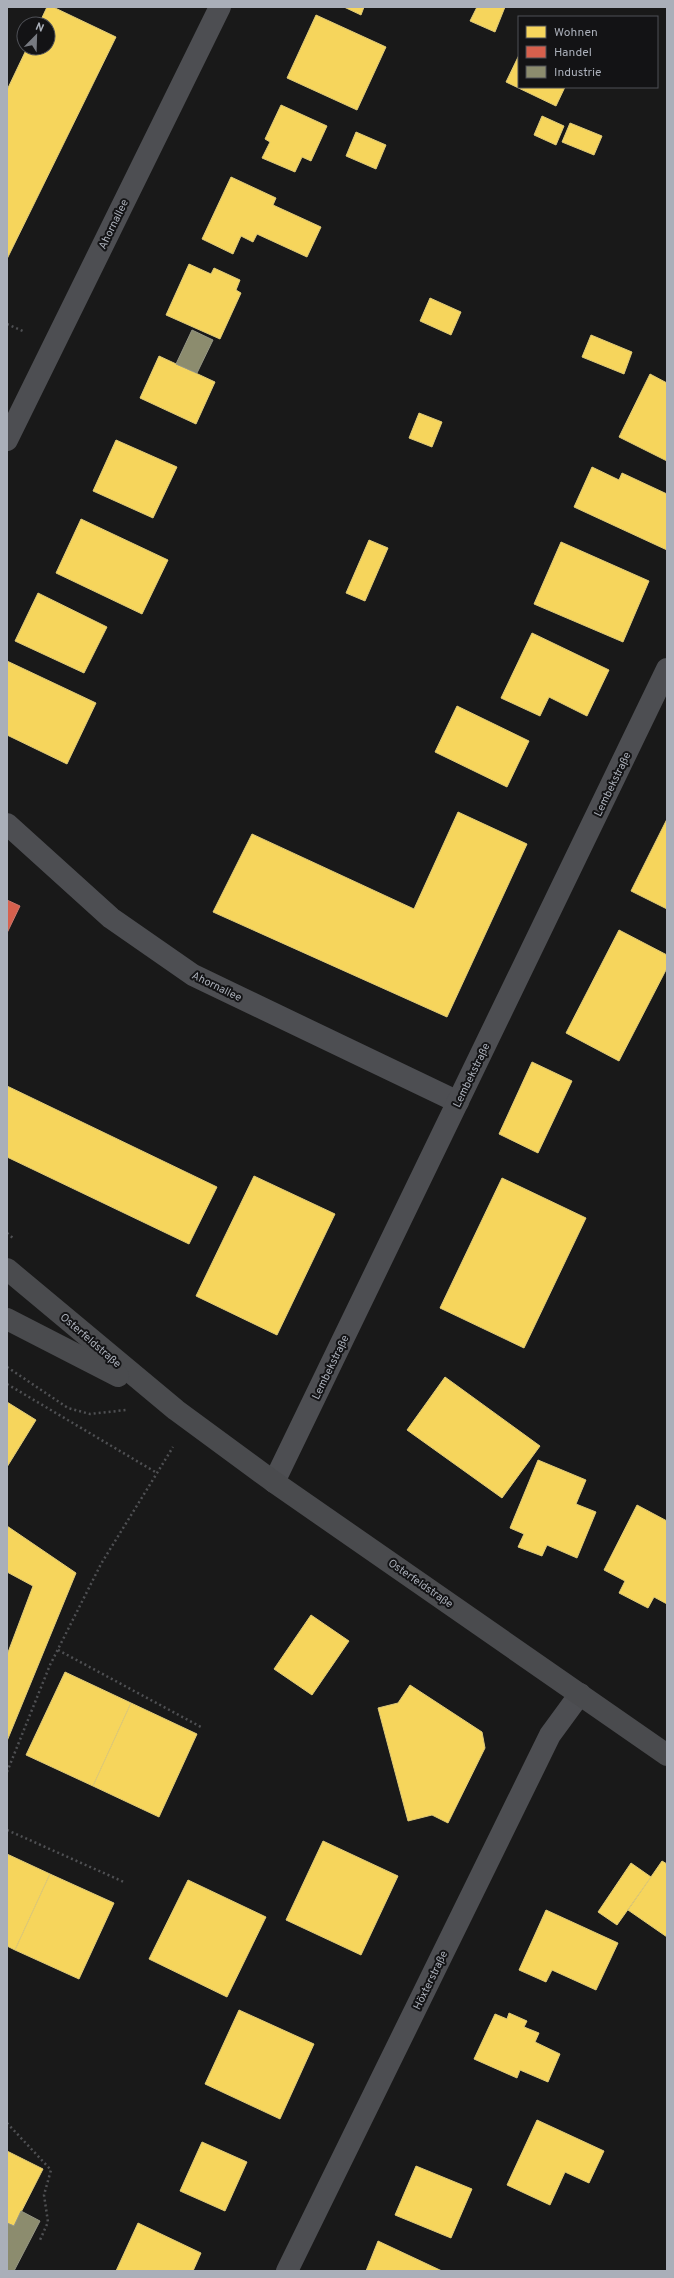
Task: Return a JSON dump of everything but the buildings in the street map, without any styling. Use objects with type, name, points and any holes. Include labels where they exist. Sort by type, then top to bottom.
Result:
[{"type":"main road","name":"Osterfeldstraße","points":[[7,1269],[183,1415],[274,1482],[666,1752]]},
{"type":"main road","name":"Osterfeldstraße","points":[[7,1319],[107,1369],[183,1415]]},
{"type":"street","name":"Ahornallee","points":[[7,440],[220,7]]},
{"type":"street","name":"Lembekstraße","points":[[274,1482],[667,669]]},
{"type":"street","name":"Ahornallee","points":[[7,824],[111,918],[193,975],[458,1102]]},
{"type":"street","name":"Höxterstraße","points":[[287,2271],[550,1735],[580,1694]]},
{"type":"path","points":[[7,1367],[68,1408],[90,1414],[153,1406],[183,1415],[157,1473],[101,1564],[58,1650],[7,1772]]},
{"type":"path","points":[[7,1384],[157,1473]]},
{"type":"path","points":[[58,1650],[201,1727]]},
{"type":"path","points":[[7,1830],[124,1882]]},
{"type":"path","points":[[7,2123],[51,2170],[44,2195],[48,2222],[40,2240]]}]
